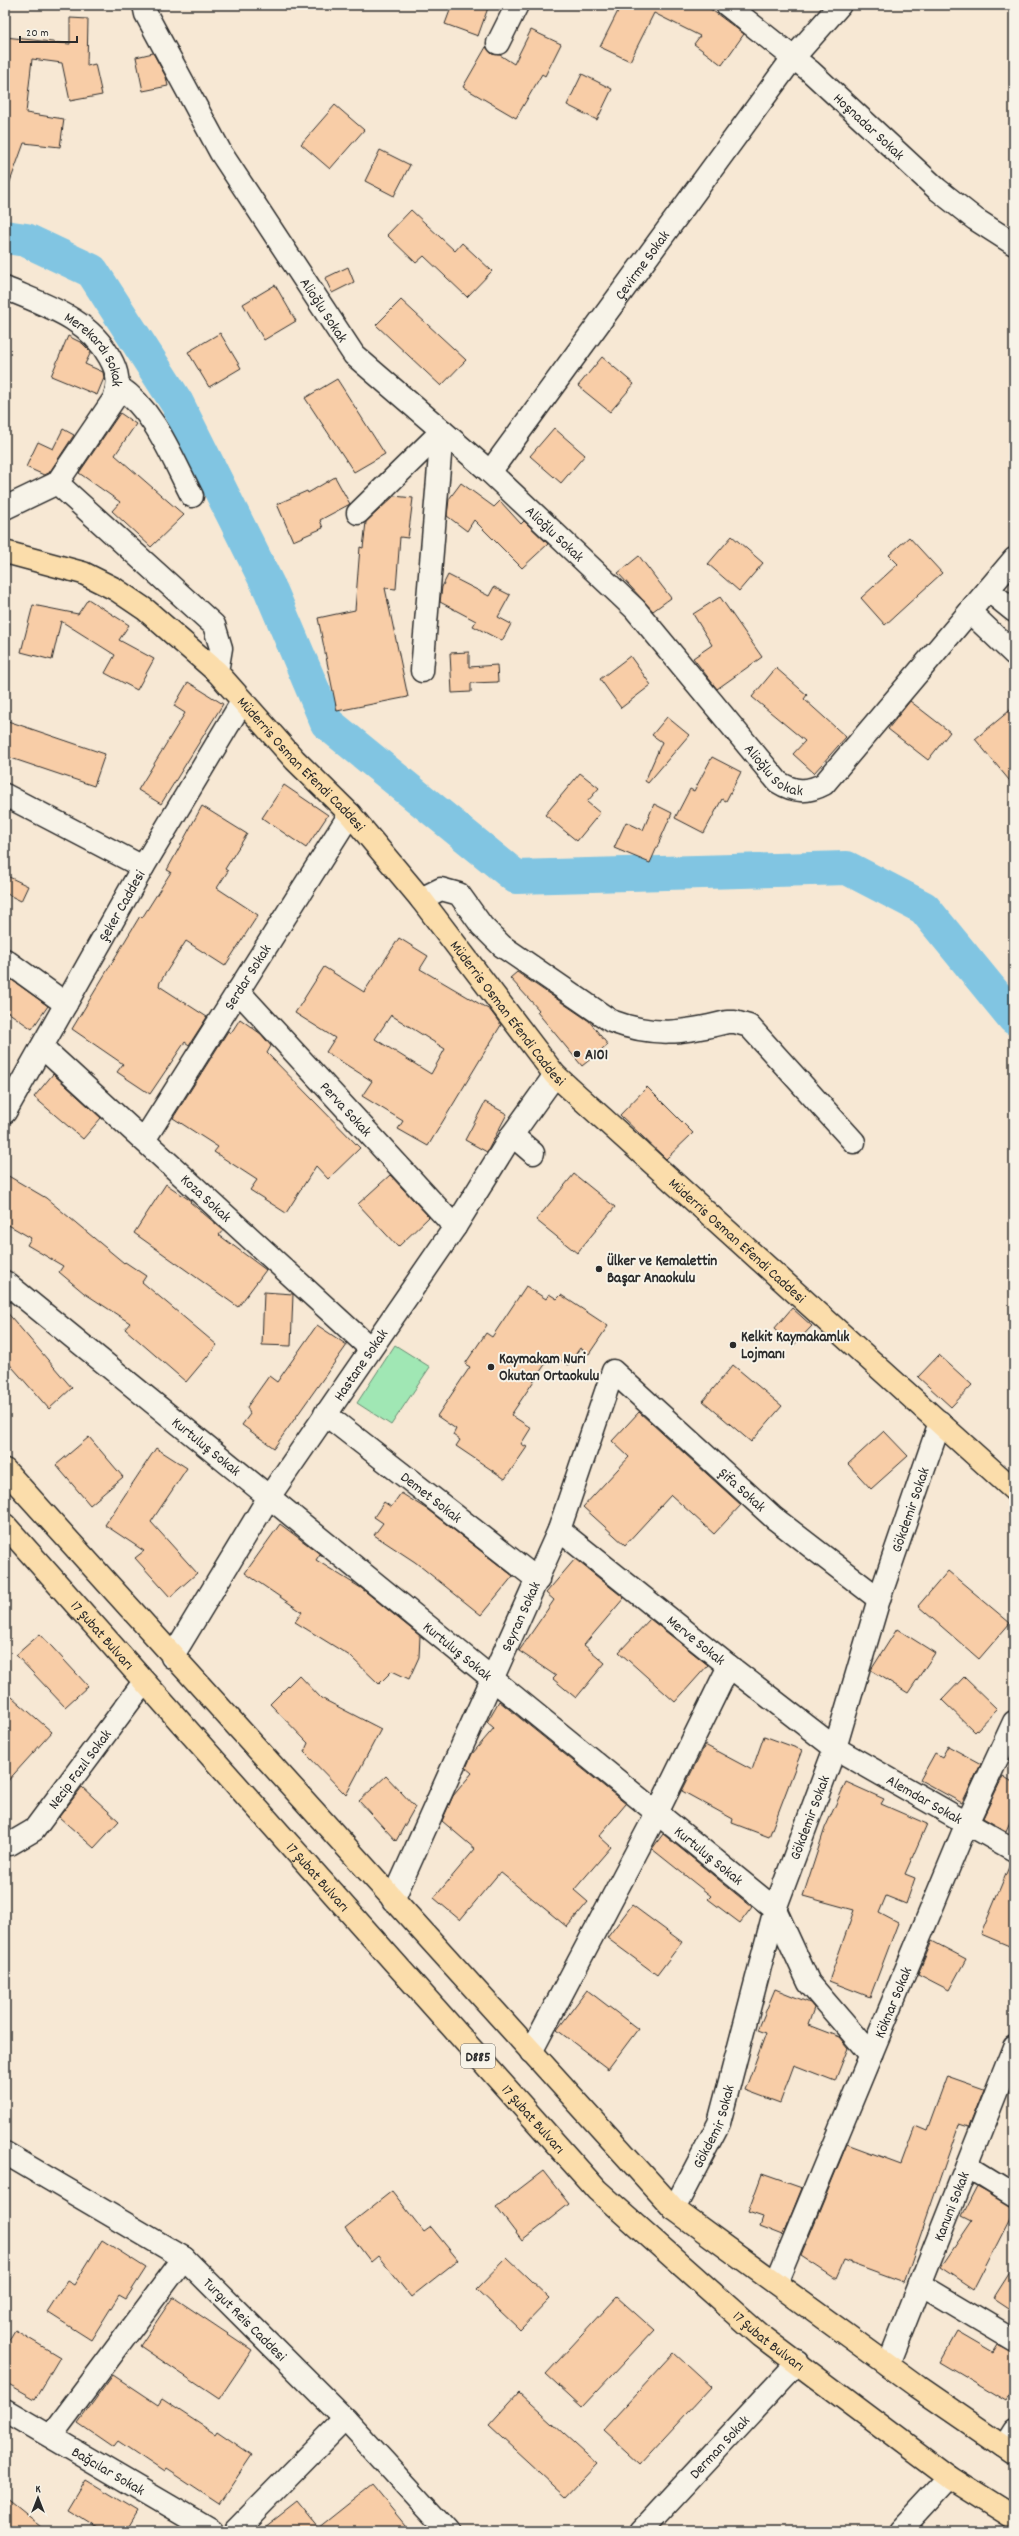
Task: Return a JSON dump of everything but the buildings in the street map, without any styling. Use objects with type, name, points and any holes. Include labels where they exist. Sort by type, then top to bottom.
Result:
[{"type":"main road","name":"Müderris Osman Efendi Caddesi","points":[[5,552],[82,573],[115,589],[146,610],[217,672],[295,760],[350,814],[421,899],[555,1075],[1014,1490]]},
{"type":"main road","name":"D885","points":[[5,1470],[674,2209],[888,2365],[1011,2443]]},
{"type":"main road","name":"17 Şubat Bulvarı","points":[[5,1526],[598,2190],[761,2336],[798,2362],[949,2477],[1014,2518]]},
{"type":"street","name":"Alioğlu Sokak","points":[[144,5],[146,14],[221,153],[354,355],[490,472],[635,609],[778,782],[789,789],[801,791],[813,790],[824,784],[1014,559]]},
{"type":"street","points":[[498,43],[517,5]]},
{"type":"street","name":"Hoşnadar Sokak","points":[[727,5],[793,58],[937,189],[975,219],[1014,244]]},
{"type":"street","name":"Çevirme Sokak","points":[[490,472],[793,58],[840,5]]},
{"type":"street","name":"Merekardı Sokak","points":[[5,288],[74,319],[91,332],[105,347],[115,367],[118,387],[114,399],[57,483]]},
{"type":"street","points":[[118,387],[133,397],[150,418],[192,496]]},
{"type":"street","points":[[358,512],[442,431]]},
{"type":"street","points":[[422,671],[442,431]]},
{"type":"street","points":[[5,508],[57,483],[214,625],[221,648],[217,672]]},
{"type":"street","points":[[988,590],[1014,612]]},
{"type":"street","points":[[970,612],[1014,654]]},
{"type":"street","name":"Şeker Caddesi","points":[[5,1112],[143,867],[242,702]]},
{"type":"street","points":[[5,795],[143,867]]},
{"type":"street","name":"Serdar Sokak","points":[[144,1140],[350,814]]},
{"type":"street","points":[[421,899],[441,888],[459,894],[482,926],[502,946],[611,1021],[629,1028],[663,1033],[678,1033],[727,1022],[749,1026],[854,1142]]},
{"type":"street","points":[[5,960],[66,1004]]},
{"type":"street","name":"Perva Sokak","points":[[238,991],[453,1240]]},
{"type":"street","name":"Koza Sokak","points":[[42,1047],[370,1348]]},
{"type":"street","name":"Hastane Sokak","points":[[172,1656],[269,1497],[370,1348],[453,1240],[512,1134],[555,1075]]},
{"type":"street","points":[[512,1134],[533,1153]]},
{"type":"street","name":"Kurtuluş Sokak","points":[[5,1282],[774,1909],[809,1983],[871,2055]]},
{"type":"street","name":"Seyran Sokak","points":[[393,1900],[538,1580],[559,1530],[613,1371]]},
{"type":"street","name":"Şifa Sokak","points":[[613,1371],[774,1518],[879,1599]]},
{"type":"street","name":"Demet Sokak","points":[[325,1414],[538,1580]]},
{"type":"street","name":"Gökdemir Sokak","points":[[674,2209],[719,2123],[774,1909],[835,1748],[879,1599],[940,1422]]},
{"type":"street","name":"Merve Sokak","points":[[559,1530],[729,1666],[835,1748]]},
{"type":"street","points":[[531,2052],[657,1813],[729,1666]]},
{"type":"street","name":"Necip Fazıl Sokak","points":[[5,1844],[10,1844],[34,1830],[144,1682]]},
{"type":"street","name":"Köknar Sokak","points":[[776,2283],[967,1823],[1014,1722]]},
{"type":"street","name":"Alemdar Sokak","points":[[835,1748],[1014,1850]]},
{"type":"street","name":"Kanuni Sokak","points":[[888,2365],[1014,2047]]},
{"type":"street","name":"Turgut Reis Caddesi","points":[[5,2153],[184,2258],[345,2418],[448,2531]]},
{"type":"street","points":[[967,2166],[1014,2195]]},
{"type":"street","points":[[51,2436],[184,2258]]},
{"type":"street","points":[[920,2284],[1014,2340]]},
{"type":"street","name":"Derman Sokak","points":[[640,2531],[798,2362]]},
{"type":"street","name":"Bağcılar Sokak","points":[[5,2410],[212,2531]]},
{"type":"street","points":[[235,2531],[345,2418]]},
{"type":"street","points":[[899,2531],[949,2477]]},
{"type":"green space","points":[[395,1345],[430,1367],[391,1425],[357,1403]]},
{"type":"waterway","points":[[5,237],[26,240],[92,271],[177,403],[271,591],[327,723],[516,877],[847,868],[924,908],[1014,1018]]},
{"type":"place","name":"A101","points":[[577,1054]]},
{"type":"place","name":"Ülker ve Kemalettin Başar Anaokulu","points":[[599,1269]]},
{"type":"place","name":"Kelkit Kaymakamlık Lojmanı","points":[[733,1345]]},
{"type":"place","name":"Kaymakam Nuri Okutan Ortaokulu","points":[[491,1367]]}]
